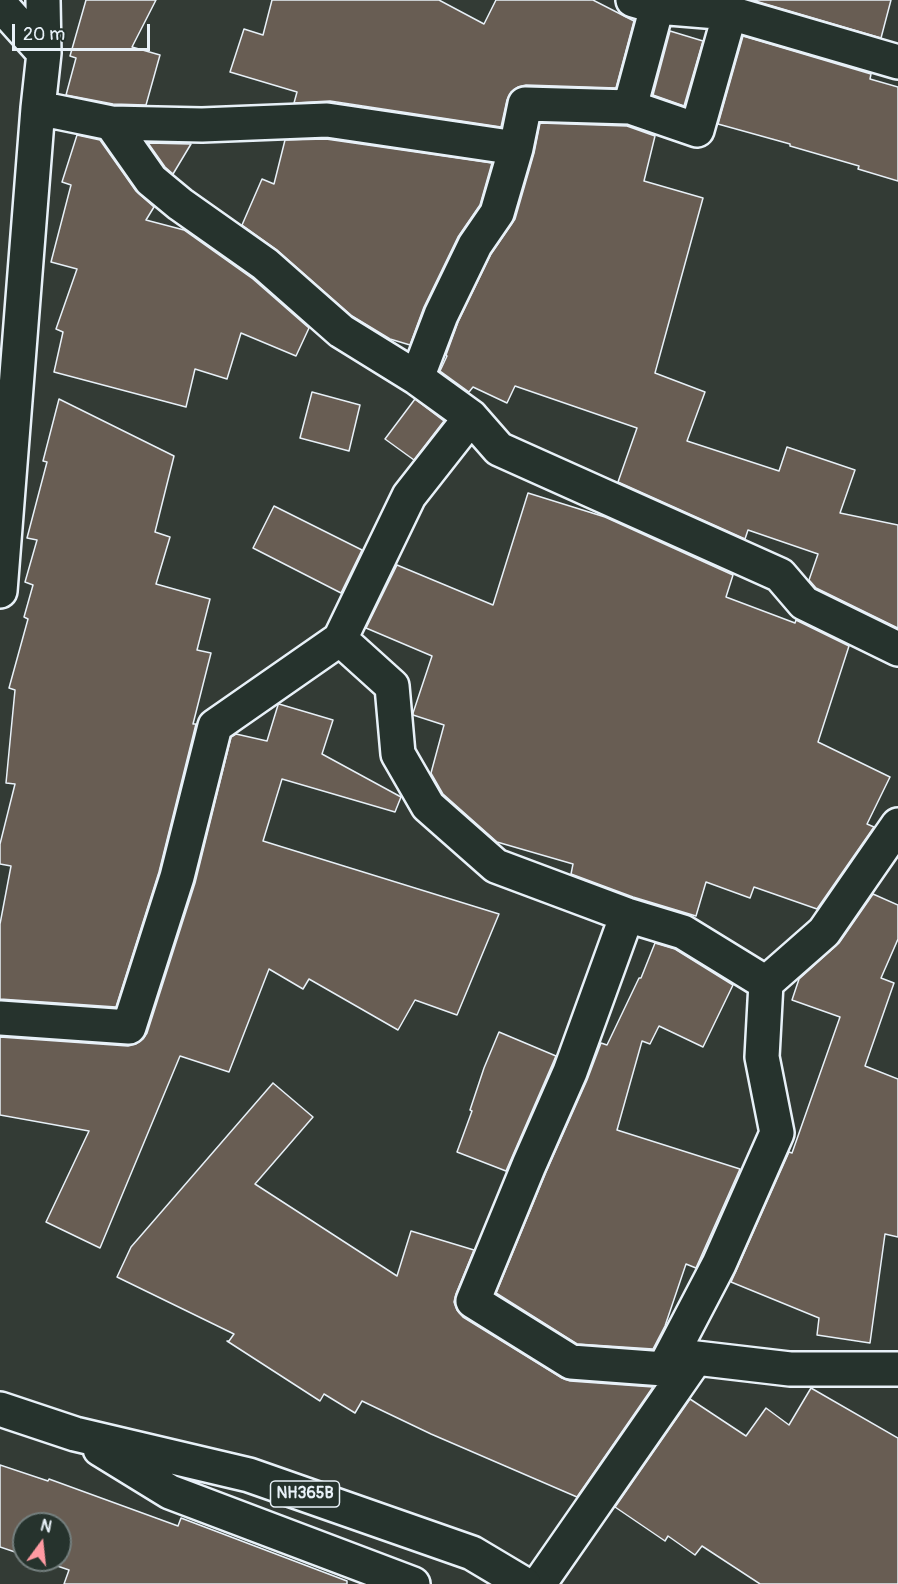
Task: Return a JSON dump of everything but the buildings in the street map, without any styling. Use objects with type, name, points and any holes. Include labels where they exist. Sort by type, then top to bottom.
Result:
[{"type":"main road","points":[[0,591],[44,53],[43,0]]},
{"type":"main road","points":[[630,107],[645,3],[752,11],[898,62]]},
{"type":"main road","points":[[0,4],[44,53]]},
{"type":"main road","points":[[417,378],[441,315],[475,245],[497,213],[516,148],[525,104],[630,107],[697,130],[752,11]]},
{"type":"main road","points":[[39,108],[111,123],[201,125],[327,120],[516,148]]},
{"type":"main road","points":[[111,123],[151,180],[180,204],[265,264],[341,331],[417,378],[471,417],[499,448],[780,575],[804,603],[898,649]]},
{"type":"main road","points":[[0,1018],[129,1027],[177,877],[215,726],[340,639],[409,496],[471,417]]},
{"type":"main road","points":[[340,639],[392,686],[398,754],[428,806],[496,866],[627,915],[683,932],[766,983]]},
{"type":"main road","points":[[664,1369],[719,1264],[777,1132],[762,1057],[766,983],[824,932],[898,825]]},
{"type":"main road","points":[[627,915],[570,1072],[473,1302],[571,1362],[664,1369],[696,1358],[790,1369],[898,1369]]},
{"type":"main road","points":[[539,1584],[696,1358]]},
{"type":"main road","name":"NH365B","points":[[0,1409],[75,1434],[249,1475],[472,1553],[524,1584]]},
{"type":"main road","name":"NH365B","points":[[75,1434],[170,1492],[413,1584]]}]
